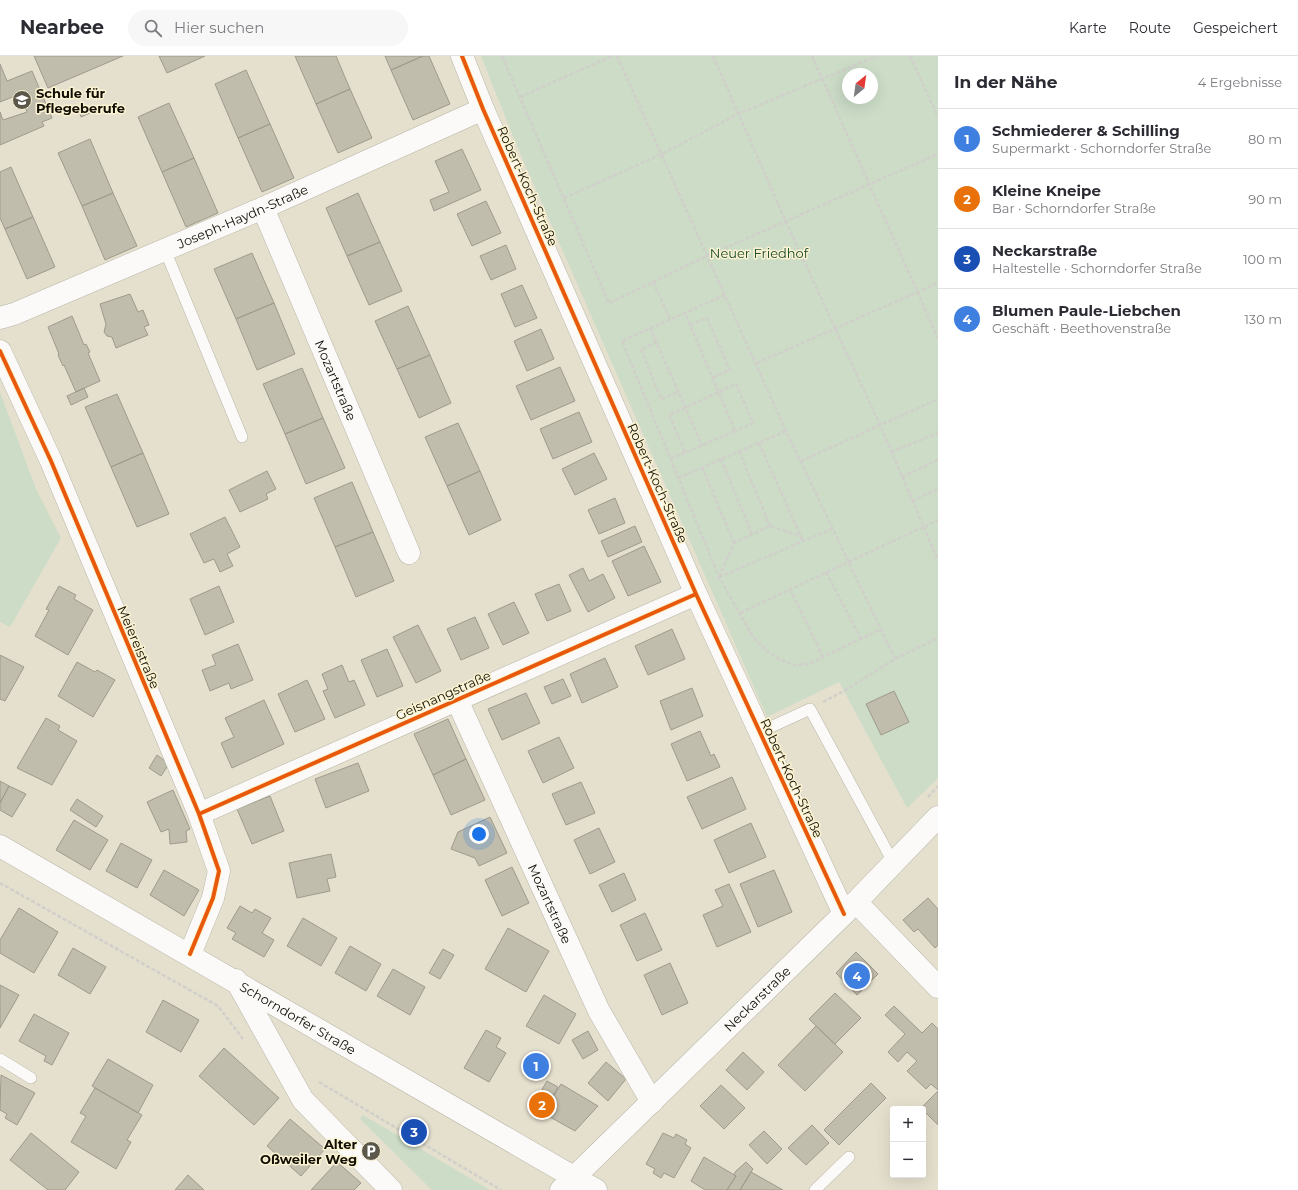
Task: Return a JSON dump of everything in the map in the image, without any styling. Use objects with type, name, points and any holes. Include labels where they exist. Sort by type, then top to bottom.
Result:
[{"type":"street","name":"Robert-Koch-Straße","points":[[462,56],[483,109],[696,594],[760,732],[850,908],[938,987]]},
{"type":"street","name":"Joseph-Haydn-Straße","points":[[0,318],[14,314],[263,208],[483,109]]},
{"type":"street","name":"Mozartstraße","points":[[263,208],[409,553]]},
{"type":"street","name":"Meiereistraße","points":[[0,352],[50,461],[198,814],[219,871],[213,898],[190,954]]},
{"type":"street","name":"Geisnangstraße","points":[[198,814],[696,594]]},
{"type":"street","name":"Mozartstraße","points":[[457,700],[599,1011],[652,1102]]},
{"type":"street","name":"Neckarstraße","points":[[567,1184],[850,908],[938,816]]},
{"type":"street","name":"Schorndorfer Straße","points":[[0,846],[236,980],[567,1184],[596,1190]]},
{"type":"street","points":[[236,980],[304,1100],[391,1190]]},
{"type":"lane","points":[[164,250],[242,437]]},
{"type":"lane","points":[[760,732],[810,708],[894,862]]},
{"type":"lane","points":[[0,1059],[31,1078]]},
{"type":"lane","points":[[815,1190],[849,1156]]},
{"type":"path","points":[[502,56],[609,303],[707,256],[938,154]]},
{"type":"path","points":[[520,97],[612,56]]},
{"type":"path","points":[[617,56],[757,363],[786,431],[834,528],[879,630],[895,659]]},
{"type":"path","points":[[713,56],[786,222],[880,425],[938,560]]},
{"type":"path","points":[[812,56],[938,338]]},
{"type":"path","points":[[564,198],[662,154],[738,114],[877,56]]},
{"type":"path","points":[[910,56],[938,117]]},
{"type":"path","points":[[653,282],[670,319]]},
{"type":"path","points":[[757,363],[938,283]]},
{"type":"path","points":[[725,295],[622,341],[719,577],[753,637],[767,651],[779,659],[793,665],[810,664],[879,630]]},
{"type":"path","points":[[685,313],[735,431]]},
{"type":"path","points":[[690,325],[707,318],[730,370],[712,378]]},
{"type":"path","points":[[650,328],[702,445]]},
{"type":"path","points":[[657,342],[641,349],[661,399],[679,392]]},
{"type":"path","points":[[670,458],[685,452],[702,445],[753,423],[736,384],[669,415],[685,452]]},
{"type":"path","points":[[801,461],[938,399]]},
{"type":"path","points":[[678,478],[786,431]]},
{"type":"path","points":[[891,452],[938,433]]},
{"type":"path","points":[[759,443],[803,541]]},
{"type":"path","points":[[739,451],[770,526]]},
{"type":"path","points":[[721,459],[752,534]]},
{"type":"path","points":[[902,477],[938,460]]},
{"type":"path","points":[[702,467],[734,543]]},
{"type":"path","points":[[912,501],[938,489]]},
{"type":"path","points":[[740,613],[938,520]]},
{"type":"path","points":[[719,577],[734,543],[752,534],[770,526],[801,536]]},
{"type":"path","points":[[719,577],[834,528]]},
{"type":"path","points":[[826,572],[861,639]]},
{"type":"path","points":[[790,589],[823,657]]},
{"type":"path","points":[[810,708],[844,691],[895,659],[938,638]]},
{"type":"path","points":[[0,884],[218,1006],[241,1038],[248,1042]]},
{"type":"path","points":[[313,1079],[501,1190]]},
{"type":"green space","name":"Neuer Friedhof","points":[[481,56],[938,56],[938,778],[907,808],[839,682],[767,717],[519,151]]},
{"type":"green space","points":[[0,392],[36,489],[61,538],[10,627],[0,622]]},
{"type":"green space","points":[[363,1115],[490,1190],[432,1190],[360,1119]]},
{"type":"building","points":[[34,56],[123,56],[48,88]]},
{"type":"building","points":[[159,56],[205,56],[167,73]]},
{"type":"building","points":[[295,56],[336,56],[350,89],[316,104]]},
{"type":"building","points":[[385,56],[423,56],[391,70]]},
{"type":"building","points":[[423,56],[429,56],[450,104],[413,120],[391,70]]},
{"type":"building","name":"Schule für Pflegeberufe","points":[[0,64],[7,81],[32,71],[52,118],[42,122],[44,126],[0,145],[0,112],[3,120],[27,112],[20,94],[0,102]]},
{"type":"building","points":[[246,70],[270,124],[238,138],[215,84]]},
{"type":"building","points":[[350,89],[372,138],[338,153],[316,104]]},
{"type":"building","points":[[169,103],[194,158],[162,172],[138,117]]},
{"type":"building","points":[[88,107],[90,113],[81,117],[79,110]]},
{"type":"building","points":[[270,124],[294,178],[262,192],[238,138]]},
{"type":"building","points":[[90,139],[113,193],[82,206],[58,153]]},
{"type":"building","points":[[462,149],[481,190],[434,211],[430,200],[449,192],[435,161]]},
{"type":"building","points":[[194,158],[218,213],[186,227],[162,172]]},
{"type":"building","points":[[11,167],[33,217],[5,229],[0,218],[0,172]]},
{"type":"building","points":[[113,193],[137,246],[105,260],[82,206]]},
{"type":"building","points":[[358,193],[380,242],[347,256],[326,208]]},
{"type":"building","points":[[486,201],[501,233],[472,246],[457,214]]},
{"type":"building","points":[[33,217],[55,267],[27,279],[5,229]]},
{"type":"building","points":[[380,242],[402,291],[369,305],[347,256]]},
{"type":"building","points":[[506,245],[516,269],[491,280],[480,256]]},
{"type":"building","points":[[252,253],[274,303],[236,319],[214,269]]},
{"type":"building","points":[[522,285],[537,318],[515,327],[501,294]]},
{"type":"building","points":[[130,294],[138,312],[143,310],[149,325],[144,327],[148,335],[116,348],[112,337],[107,336],[104,332],[106,324],[100,304]]},
{"type":"building","points":[[274,303],[295,354],[257,370],[236,319]]},
{"type":"building","points":[[408,306],[430,355],[397,369],[375,321]]},
{"type":"building","points":[[72,316],[84,345],[86,344],[90,352],[88,353],[100,381],[76,392],[58,355],[59,354],[48,327]]},
{"type":"building","points":[[541,329],[554,359],[527,371],[514,341]]},
{"type":"building","points":[[430,355],[451,403],[419,418],[397,369]]},
{"type":"building","points":[[560,367],[575,401],[531,420],[516,386]]},
{"type":"building","points":[[302,368],[323,418],[285,434],[263,384]]},
{"type":"building","points":[[84,388],[88,397],[71,405],[67,396]]},
{"type":"building","points":[[117,394],[143,453],[111,467],[85,407]]},
{"type":"building","points":[[579,412],[592,442],[553,459],[540,429]]},
{"type":"building","points":[[323,418],[345,468],[306,484],[285,434]]},
{"type":"building","points":[[458,423],[480,471],[447,486],[425,437]]},
{"type":"building","points":[[143,453],[169,514],[137,527],[111,467]]},
{"type":"building","points":[[594,453],[607,479],[575,495],[562,469]]},
{"type":"building","points":[[267,471],[276,489],[266,494],[268,499],[240,512],[229,490]]},
{"type":"building","points":[[480,471],[501,520],[469,535],[447,486]]},
{"type":"building","points":[[352,482],[373,532],[335,547],[314,498]]},
{"type":"building","points":[[615,498],[625,523],[599,534],[588,510]]},
{"type":"building","points":[[225,517],[240,547],[227,554],[233,566],[220,572],[214,559],[204,563],[190,534]]},
{"type":"building","points":[[635,526],[642,542],[608,557],[601,541]]},
{"type":"building","points":[[373,532],[394,581],[356,597],[335,547]]},
{"type":"building","points":[[644,546],[661,582],[628,596],[612,561]]},
{"type":"building","points":[[583,568],[589,581],[603,574],[615,598],[588,612],[569,575]]},
{"type":"building","points":[[559,584],[571,611],[547,621],[535,594]]},
{"type":"building","points":[[59,586],[76,595],[74,599],[93,610],[68,655],[35,636],[49,610],[46,609]]},
{"type":"building","points":[[219,586],[234,622],[205,635],[190,599]]},
{"type":"building","points":[[514,602],[529,633],[503,645],[488,614]]},
{"type":"building","points":[[475,617],[489,648],[461,660],[447,629]]},
{"type":"building","points":[[418,625],[441,671],[416,683],[393,637]]},
{"type":"building","points":[[672,629],[685,659],[648,675],[635,646]]},
{"type":"building","points":[[238,644],[253,680],[231,689],[229,683],[210,691],[202,670],[216,665],[212,655]]},
{"type":"building","points":[[387,649],[403,686],[377,697],[361,660]]},
{"type":"building","points":[[0,655],[24,667],[5,701],[0,699]]},
{"type":"building","points":[[605,658],[618,687],[582,703],[570,674]]},
{"type":"building","points":[[77,662],[95,672],[97,670],[115,680],[93,717],[58,696]]},
{"type":"building","points":[[342,665],[349,682],[354,680],[365,705],[335,718],[323,691],[328,689],[322,674]]},
{"type":"building","points":[[563,679],[571,696],[552,704],[544,687]]},
{"type":"building","points":[[307,680],[325,719],[295,732],[278,694]]},
{"type":"building","points":[[692,688],[703,716],[671,730],[660,701]]},
{"type":"building","points":[[894,691],[909,722],[881,735],[866,704]]},
{"type":"building","points":[[526,693],[540,723],[502,740],[488,709]]},
{"type":"building","points":[[264,700],[284,744],[232,768],[221,743],[234,737],[225,718]]},
{"type":"building","points":[[46,718],[60,726],[58,730],[77,741],[52,785],[17,768]]},
{"type":"building","points":[[448,719],[466,759],[433,775],[414,734]]},
{"type":"building","points":[[700,731],[711,756],[714,754],[720,767],[687,781],[671,744]]},
{"type":"building","points":[[559,737],[574,768],[543,783],[528,751]]},
{"type":"building","points":[[157,755],[169,764],[161,776],[149,768]]},
{"type":"building","points":[[466,759],[485,800],[451,815],[433,775]]},
{"type":"building","points":[[358,763],[369,791],[326,808],[315,779]]},
{"type":"building","points":[[732,777],[746,809],[702,829],[687,797]]},
{"type":"building","points":[[0,781],[9,786],[0,803]]},
{"type":"building","points":[[581,782],[595,813],[566,825],[552,794]]},
{"type":"building","points":[[9,786],[26,794],[12,817],[0,810],[0,803]]},
{"type":"building","points":[[173,790],[190,829],[186,831],[187,842],[170,844],[169,829],[161,832],[147,802]]},
{"type":"building","points":[[270,796],[284,831],[252,844],[237,809]]},
{"type":"building","points":[[77,799],[103,816],[96,827],[70,810]]},
{"type":"building","points":[[490,817],[507,853],[479,866],[475,858],[451,849],[458,832]]},
{"type":"building","points":[[74,820],[108,840],[90,870],[56,850]]},
{"type":"building","points":[[751,823],[766,857],[729,873],[714,840]]},
{"type":"building","points":[[599,828],[615,862],[590,874],[574,840]]},
{"type":"building","points":[[121,843],[152,860],[137,888],[106,871]]},
{"type":"building","points":[[331,854],[336,877],[327,879],[330,891],[297,898],[289,863]]},
{"type":"building","points":[[512,867],[529,903],[502,916],[485,880]]},
{"type":"building","points":[[164,870],[199,890],[184,916],[150,895]]},
{"type":"building","points":[[774,870],[792,912],[758,927],[740,884]]},
{"type":"building","points":[[624,873],[636,900],[612,912],[599,885]]},
{"type":"building","points":[[729,884],[751,932],[717,947],[703,915],[723,906],[715,890]]},
{"type":"building","points":[[928,898],[938,909],[938,945],[935,948],[918,929],[914,932],[903,920]]},
{"type":"building","points":[[240,906],[252,913],[255,909],[271,918],[262,933],[274,940],[264,957],[232,939],[236,933],[227,928]]},
{"type":"building","points":[[19,908],[58,932],[34,973],[0,953],[0,940]]},
{"type":"building","points":[[645,913],[662,950],[637,961],[620,925]]},
{"type":"building","points":[[303,918],[337,938],[321,966],[287,946]]},
{"type":"building","points":[[508,928],[549,951],[526,992],[485,969]]},
{"type":"building","points":[[350,946],[381,964],[366,991],[335,973]]},
{"type":"building","points":[[73,948],[106,967],[90,994],[58,975]]},
{"type":"building","points":[[443,949],[454,955],[440,979],[429,973]]},
{"type":"building","points":[[856,952],[878,974],[857,995],[836,973]]},
{"type":"building","points":[[670,963],[688,1003],[662,1015],[644,975]]},
{"type":"building","points":[[393,969],[425,987],[410,1015],[377,996]]},
{"type":"building","points":[[0,985],[19,995],[0,1028]]},
{"type":"building","points":[[835,993],[861,1018],[835,1044],[809,1019]]},
{"type":"building","points":[[544,995],[576,1014],[559,1044],[526,1026]]},
{"type":"building","points":[[163,1000],[199,1020],[181,1052],[146,1032]]},
{"type":"building","points":[[894,1006],[922,1033],[932,1023],[938,1029],[938,1090],[931,1084],[926,1089],[907,1071],[917,1061],[907,1052],[898,1062],[888,1052],[905,1034],[885,1015]]},
{"type":"building","points":[[34,1014],[69,1033],[52,1065],[44,1061],[46,1056],[19,1041]]},
{"type":"building","points":[[816,1026],[843,1052],[805,1091],[778,1065]]},
{"type":"building","points":[[486,1030],[501,1038],[496,1047],[506,1053],[489,1082],[464,1068]]},
{"type":"building","points":[[588,1031],[598,1050],[583,1059],[572,1040]]},
{"type":"building","points":[[224,1048],[279,1098],[254,1125],[199,1076]]},
{"type":"building","points":[[743,1052],[764,1072],[747,1090],[726,1070]]},
{"type":"building","points":[[108,1059],[153,1085],[138,1113],[92,1086]]},
{"type":"building","points":[[606,1062],[626,1079],[608,1101],[588,1083]]},
{"type":"building","points":[[1,1075],[35,1093],[17,1125],[5,1118],[7,1114],[0,1110]]},
{"type":"building","points":[[547,1081],[558,1087],[542,1114],[531,1108]]},
{"type":"building","points":[[871,1083],[886,1098],[839,1145],[824,1130]]},
{"type":"building","points":[[561,1084],[598,1106],[575,1131],[543,1113]]},
{"type":"building","points":[[721,1085],[745,1108],[724,1129],[700,1106]]},
{"type":"building","points":[[95,1088],[142,1115],[127,1140],[131,1142],[116,1169],[71,1142],[86,1116],[80,1113]]},
{"type":"building","points":[[938,1091],[938,1125],[926,1113],[926,1106],[923,1106]]},
{"type":"building","points":[[290,1119],[325,1149],[301,1176],[267,1146]]},
{"type":"building","points":[[812,1125],[829,1143],[806,1165],[788,1148]]},
{"type":"building","points":[[764,1131],[782,1149],[767,1164],[749,1145]]},
{"type":"building","points":[[31,1133],[79,1172],[65,1190],[48,1190],[10,1160]]},
{"type":"building","points":[[663,1133],[674,1138],[676,1134],[687,1140],[685,1144],[691,1148],[674,1178],[664,1173],[661,1178],[653,1173],[655,1169],[646,1164]]},
{"type":"building","points":[[704,1157],[736,1176],[727,1190],[705,1190],[691,1181]]},
{"type":"building","points":[[337,1162],[361,1183],[354,1190],[311,1190]]},
{"type":"building","points":[[746,1162],[753,1169],[740,1190],[727,1190],[736,1176],[734,1174],[736,1171]]},
{"type":"building","points":[[751,1172],[783,1190],[740,1190]]},
{"type":"building","points":[[188,1175],[204,1190],[175,1190]]},
{"type":"cycle path","points":[[462,56],[483,109],[696,594],[844,914]]},
{"type":"cycle path","points":[[0,351],[51,461],[199,814],[219,871],[213,898],[190,954]]},
{"type":"cycle path","points":[[199,814],[696,594]]},
{"type":"place","name":"Schule für Pflegeberufe","points":[[22,100]]},
{"type":"place","name":"Blumen Paule-Liebchen","points":[[857,976]]},
{"type":"place","name":"Schmiederer & Schilling","points":[[536,1066]]},
{"type":"place","name":"Kleine Kneipe","points":[[542,1105]]},
{"type":"place","name":"Neckarstraße","points":[[414,1132]]},
{"type":"place","name":"Alter Oßweiler Weg","points":[[371,1151]]}]
